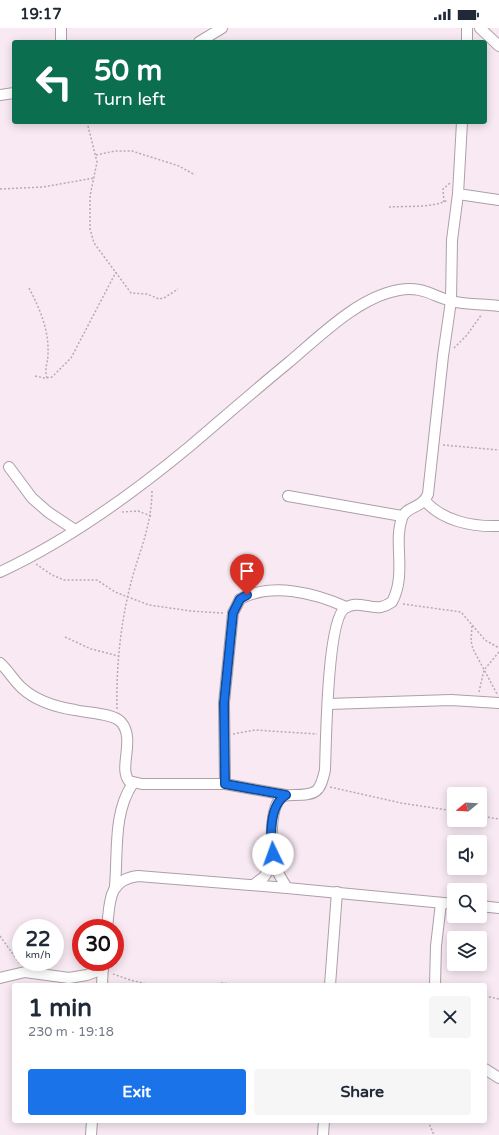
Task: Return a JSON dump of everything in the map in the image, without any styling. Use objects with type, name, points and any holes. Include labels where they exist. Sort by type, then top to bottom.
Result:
[{"type":"street","points":[[61,28],[61,40]]},
{"type":"street","points":[[202,40],[222,28]]},
{"type":"street","points":[[467,28],[467,40]]},
{"type":"street","points":[[480,28],[499,46]]},
{"type":"street","points":[[0,95],[12,93]]},
{"type":"street","points":[[288,496],[402,516],[425,501],[434,444],[443,356],[451,301],[452,240],[458,194],[462,124]]},
{"type":"street","points":[[458,194],[499,200]]},
{"type":"street","points":[[0,572],[75,530],[128,495],[328,329],[361,305],[398,290],[414,289],[427,291],[451,301],[495,306]]},
{"type":"street","points":[[9,467],[32,498],[48,512],[75,530]]},
{"type":"street","points":[[425,501],[433,509],[454,520],[472,524],[499,526]]},
{"type":"street","points":[[0,663],[22,688],[33,697],[49,704],[117,719],[125,728],[127,738],[127,778],[133,783],[225,784],[286,795],[313,794],[322,785],[325,770],[333,640],[338,618],[346,607],[355,604],[380,607],[392,602],[398,592],[400,530],[402,516]]},
{"type":"street","points":[[225,784],[224,703],[233,613],[240,599],[257,593],[304,593],[328,599],[346,607]]},
{"type":"street","points":[[328,704],[451,700],[499,703]]},
{"type":"street","points":[[108,919],[111,896],[115,886],[119,816],[126,795],[133,783]]},
{"type":"street","points":[[286,795],[278,804],[272,825],[272,845],[274,862],[277,871],[287,888]]},
{"type":"street","points":[[253,885],[264,877],[274,862]]},
{"type":"street","points":[[115,886],[126,878],[138,876],[337,892],[447,903]]},
{"type":"street","points":[[330,983],[337,892]]},
{"type":"street","points":[[435,983],[436,946],[441,903]]},
{"type":"street","points":[[487,907],[499,908]]},
{"type":"street","points":[[0,978],[25,972],[69,978],[87,976],[94,971]]},
{"type":"street","points":[[102,983],[103,971]]},
{"type":"street","points":[[487,1070],[499,1078]]},
{"type":"street","points":[[92,1123],[92,1135]]},
{"type":"street","points":[[322,1135],[324,1123]]},
{"type":"path","points":[[88,124],[97,162],[90,196],[90,229],[94,243],[131,293],[147,294],[159,299],[164,298],[178,289]]},
{"type":"path","points":[[96,155],[115,151],[132,151],[178,166],[195,175]]},
{"type":"path","points":[[0,189],[43,187],[94,178]]},
{"type":"path","points":[[444,202],[444,186],[459,180]]},
{"type":"path","points":[[389,207],[417,204],[430,205],[444,202],[458,194]]},
{"type":"path","points":[[35,376],[46,378],[58,372],[71,358],[116,272]]},
{"type":"path","points":[[29,288],[39,306],[46,330],[48,355],[45,369],[46,378]]},
{"type":"path","points":[[443,356],[463,340],[495,306]]},
{"type":"path","points":[[434,444],[499,450]]},
{"type":"path","points":[[117,719],[119,656],[128,597],[151,516],[152,476]]},
{"type":"path","points":[[119,512],[138,511],[151,516]]},
{"type":"path","points":[[27,558],[52,575],[64,580],[93,579],[128,597],[149,605],[209,613],[233,613]]},
{"type":"path","points":[[392,602],[461,612],[490,644],[499,648]]},
{"type":"path","points":[[472,625],[471,641],[484,670],[499,697]]},
{"type":"path","points":[[65,637],[90,649],[119,656]]},
{"type":"path","points":[[478,701],[484,670],[499,652]]},
{"type":"path","points":[[224,736],[255,730],[327,736]]},
{"type":"path","points":[[322,785],[378,796],[400,803],[447,810]]},
{"type":"path","points":[[487,817],[499,819]]},
{"type":"path","points":[[0,936],[11,949],[25,972]]},
{"type":"path","points":[[114,971],[130,980],[143,983]]},
{"type":"path","points":[[487,996],[499,999]]},
{"type":"path","points":[[429,1123],[434,1135]]},
{"type":"route","points":[[247,595],[240,599],[235,606],[233,613],[224,703],[225,784],[286,795],[279,800],[272,825],[273,854]]}]
